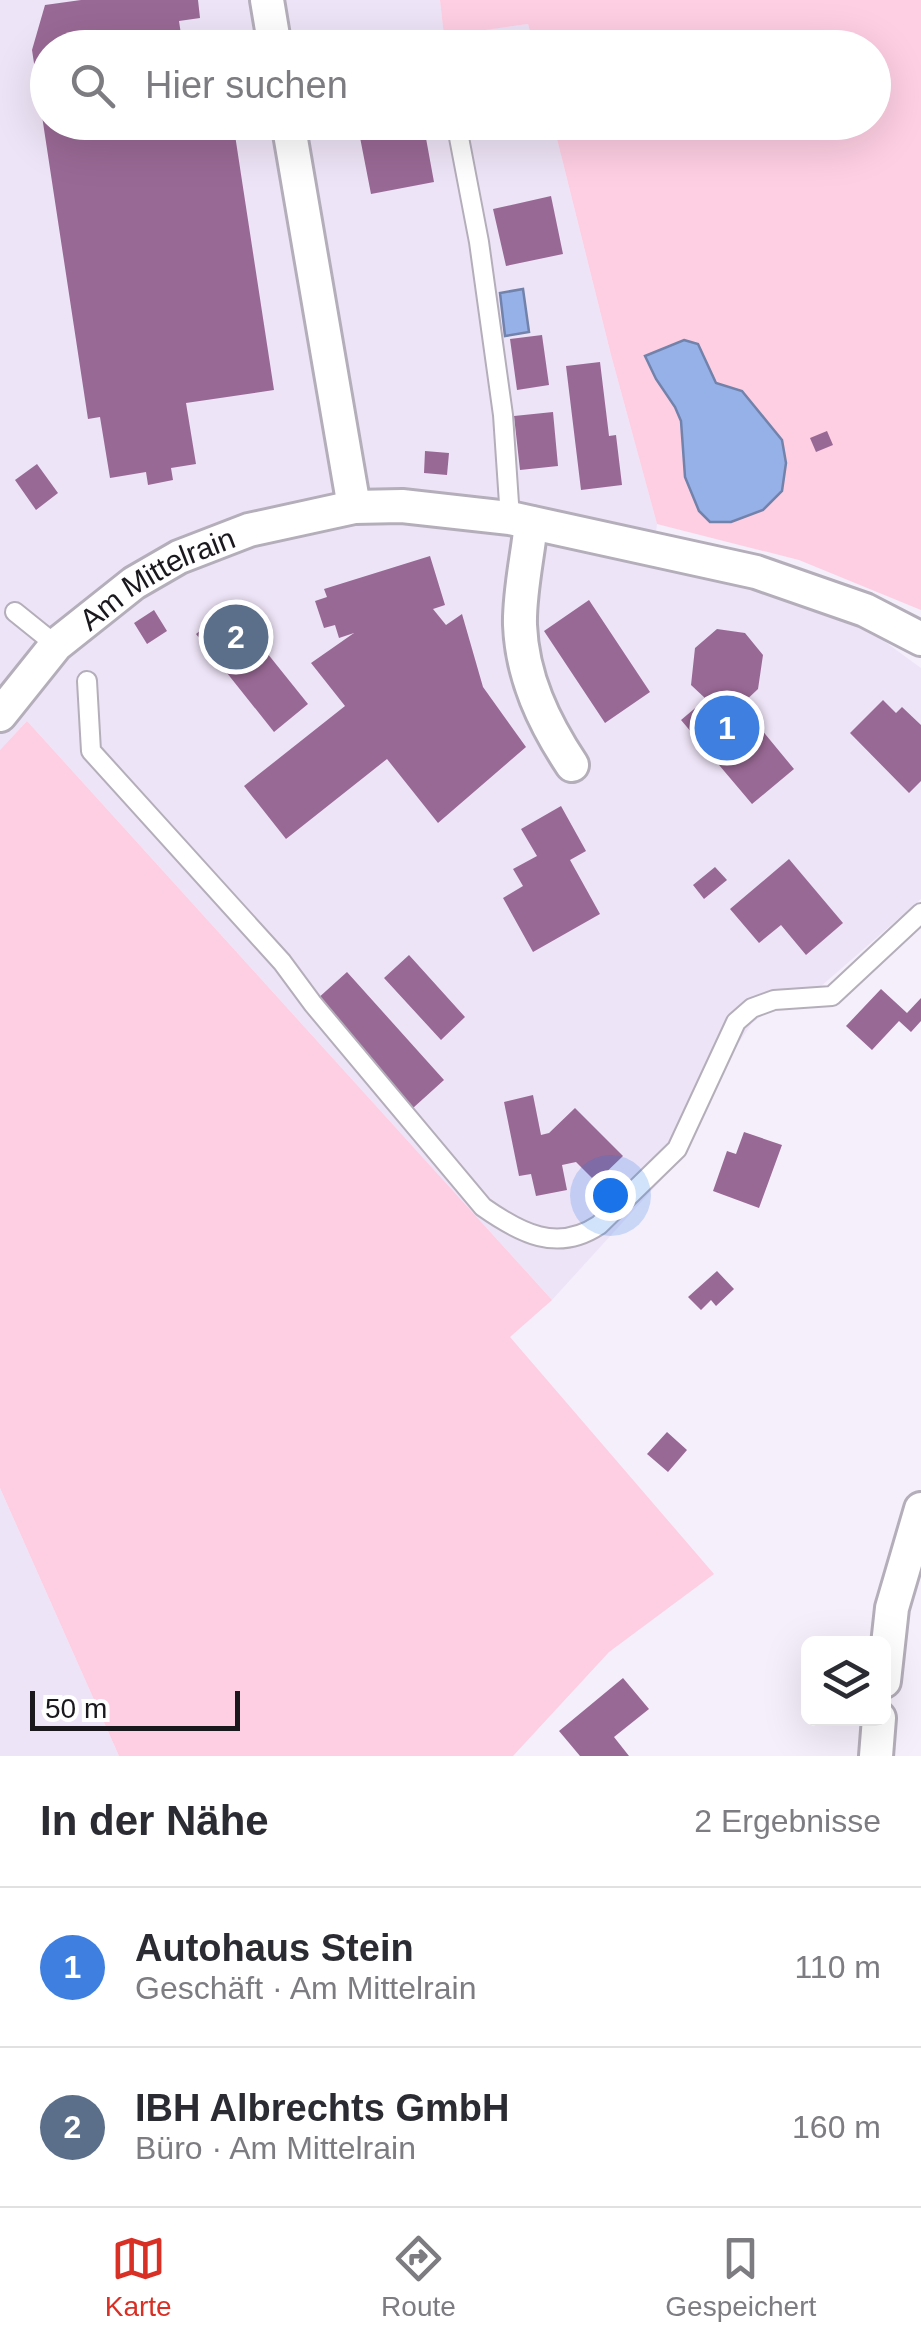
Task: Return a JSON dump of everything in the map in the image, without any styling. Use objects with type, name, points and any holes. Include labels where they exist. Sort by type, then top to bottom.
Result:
[{"type":"street","points":[[267,0],[272,30]]},
{"type":"street","points":[[291,140],[354,507]]},
{"type":"street","name":"Am Mittelrain","points":[[0,715],[56,645],[134,583],[179,557],[249,530],[354,507],[402,506],[521,520],[756,572],[865,610],[921,639]]},
{"type":"street","points":[[521,520],[520,623],[525,670],[540,710],[572,765]]},
{"type":"street","points":[[889,1636],[892,1608],[921,1509]]},
{"type":"lane","points":[[460,140],[480,242],[521,520]]},
{"type":"lane","points":[[15,612],[56,645]]},
{"type":"lane","points":[[87,681],[91,752],[282,962],[483,1207],[509,1225],[551,1240],[584,1235],[599,1226],[678,1149],[736,1022],[752,1008],[774,1000],[832,996],[921,913]]},
{"type":"shaded area","points":[[0,0],[440,0],[443,30],[30,30],[30,140],[557,140],[657,524],[652,564],[764,590],[809,606],[884,641],[921,668],[921,899],[812,994],[783,1001],[752,1023],[736,1047],[683,1156],[552,1300],[27,721],[0,750]]},
{"type":"shaded area","points":[[440,0],[921,0],[921,610],[799,560],[657,524],[557,140],[891,140],[891,30],[530,30],[528,24],[486,30],[443,30]],"holes":[[[684,340],[716,383],[742,391],[782,439],[685,477],[681,421],[646,356]]]},
{"type":"shaded area","points":[[528,24],[530,30],[482,30]]},
{"type":"shaded area","points":[[27,721],[552,1300],[510,1337],[714,1574],[609,1652],[513,1756],[119,1756],[0,1488],[0,750]]},
{"type":"shaded area","points":[[0,1488],[119,1756],[0,1756]]},
{"type":"water","points":[[523,289],[529,332],[505,336],[500,293]]},
{"type":"water","points":[[684,340],[698,344],[716,383],[742,391],[782,440],[786,463],[782,491],[763,510],[731,522],[710,522],[699,511],[685,477],[681,421],[645,356]]},
{"type":"building","points":[[81,0],[198,0],[200,18],[179,21],[180,30],[38,30],[45,5]]},
{"type":"building","points":[[46,140],[236,140],[274,390],[186,403],[196,464],[171,468],[173,480],[148,485],[146,472],[110,478],[100,417],[88,419]]},
{"type":"building","points":[[360,140],[426,140],[434,182],[371,194]]},
{"type":"building","points":[[551,196],[563,254],[506,266],[493,209]]},
{"type":"building","points":[[542,335],[549,385],[517,390],[510,339]]},
{"type":"building","points":[[600,362],[609,436],[616,435],[622,485],[581,490],[566,366]]},
{"type":"building","points":[[553,412],[558,466],[520,470],[514,416]]},
{"type":"building","points":[[827,431],[833,445],[816,452],[810,438]]},
{"type":"building","points":[[425,451],[449,453],[447,475],[424,473]]},
{"type":"building","points":[[37,464],[58,493],[36,510],[15,480]]},
{"type":"building","points":[[430,556],[445,605],[433,609],[446,625],[462,614],[483,687],[526,747],[438,823],[387,759],[286,839],[244,786],[345,706],[311,663],[354,633],[339,638],[335,625],[324,628],[315,601],[327,597],[324,589]]},
{"type":"building","points":[[589,600],[650,692],[605,723],[544,631]]},
{"type":"building","points":[[230,607],[308,704],[274,732],[196,634]]},
{"type":"building","points":[[154,610],[167,631],[147,644],[134,623]]},
{"type":"building","points":[[717,629],[745,633],[763,655],[758,689],[741,705],[794,769],[752,804],[681,720],[706,699],[691,685],[695,648]]},
{"type":"building","points":[[883,700],[896,713],[902,707],[921,725],[921,781],[909,793],[850,733]]},
{"type":"building","points":[[561,806],[586,851],[570,860],[600,914],[533,952],[503,898],[523,886],[513,869],[537,856],[521,829]]},
{"type":"building","points":[[789,859],[843,923],[806,955],[781,925],[759,943],[730,909]]},
{"type":"building","points":[[715,867],[727,880],[704,899],[693,885]]},
{"type":"building","points":[[409,955],[465,1017],[441,1040],[384,978]]},
{"type":"building","points":[[347,972],[444,1080],[413,1108],[316,1000]]},
{"type":"building","points":[[881,989],[907,1013],[921,998],[921,1021],[911,1032],[899,1021],[872,1050],[846,1026]]},
{"type":"building","points":[[533,1095],[541,1135],[549,1133],[575,1108],[623,1156],[596,1182],[576,1162],[562,1165],[567,1190],[536,1196],[531,1174],[519,1176],[504,1102]]},
{"type":"building","points":[[744,1132],[782,1145],[759,1208],[713,1191],[727,1151],[736,1154]]},
{"type":"building","points":[[717,1271],[734,1289],[716,1306],[711,1300],[701,1310],[688,1297]]},
{"type":"building","points":[[667,1432],[687,1450],[668,1472],[647,1454]]},
{"type":"building","points":[[623,1678],[649,1709],[614,1737],[629,1756],[580,1756],[559,1731]]},
{"type":"place","name":"IBH Albrechts GmbH","points":[[236,637]]},
{"type":"place","name":"Autohaus Stein","points":[[727,728]]}]
